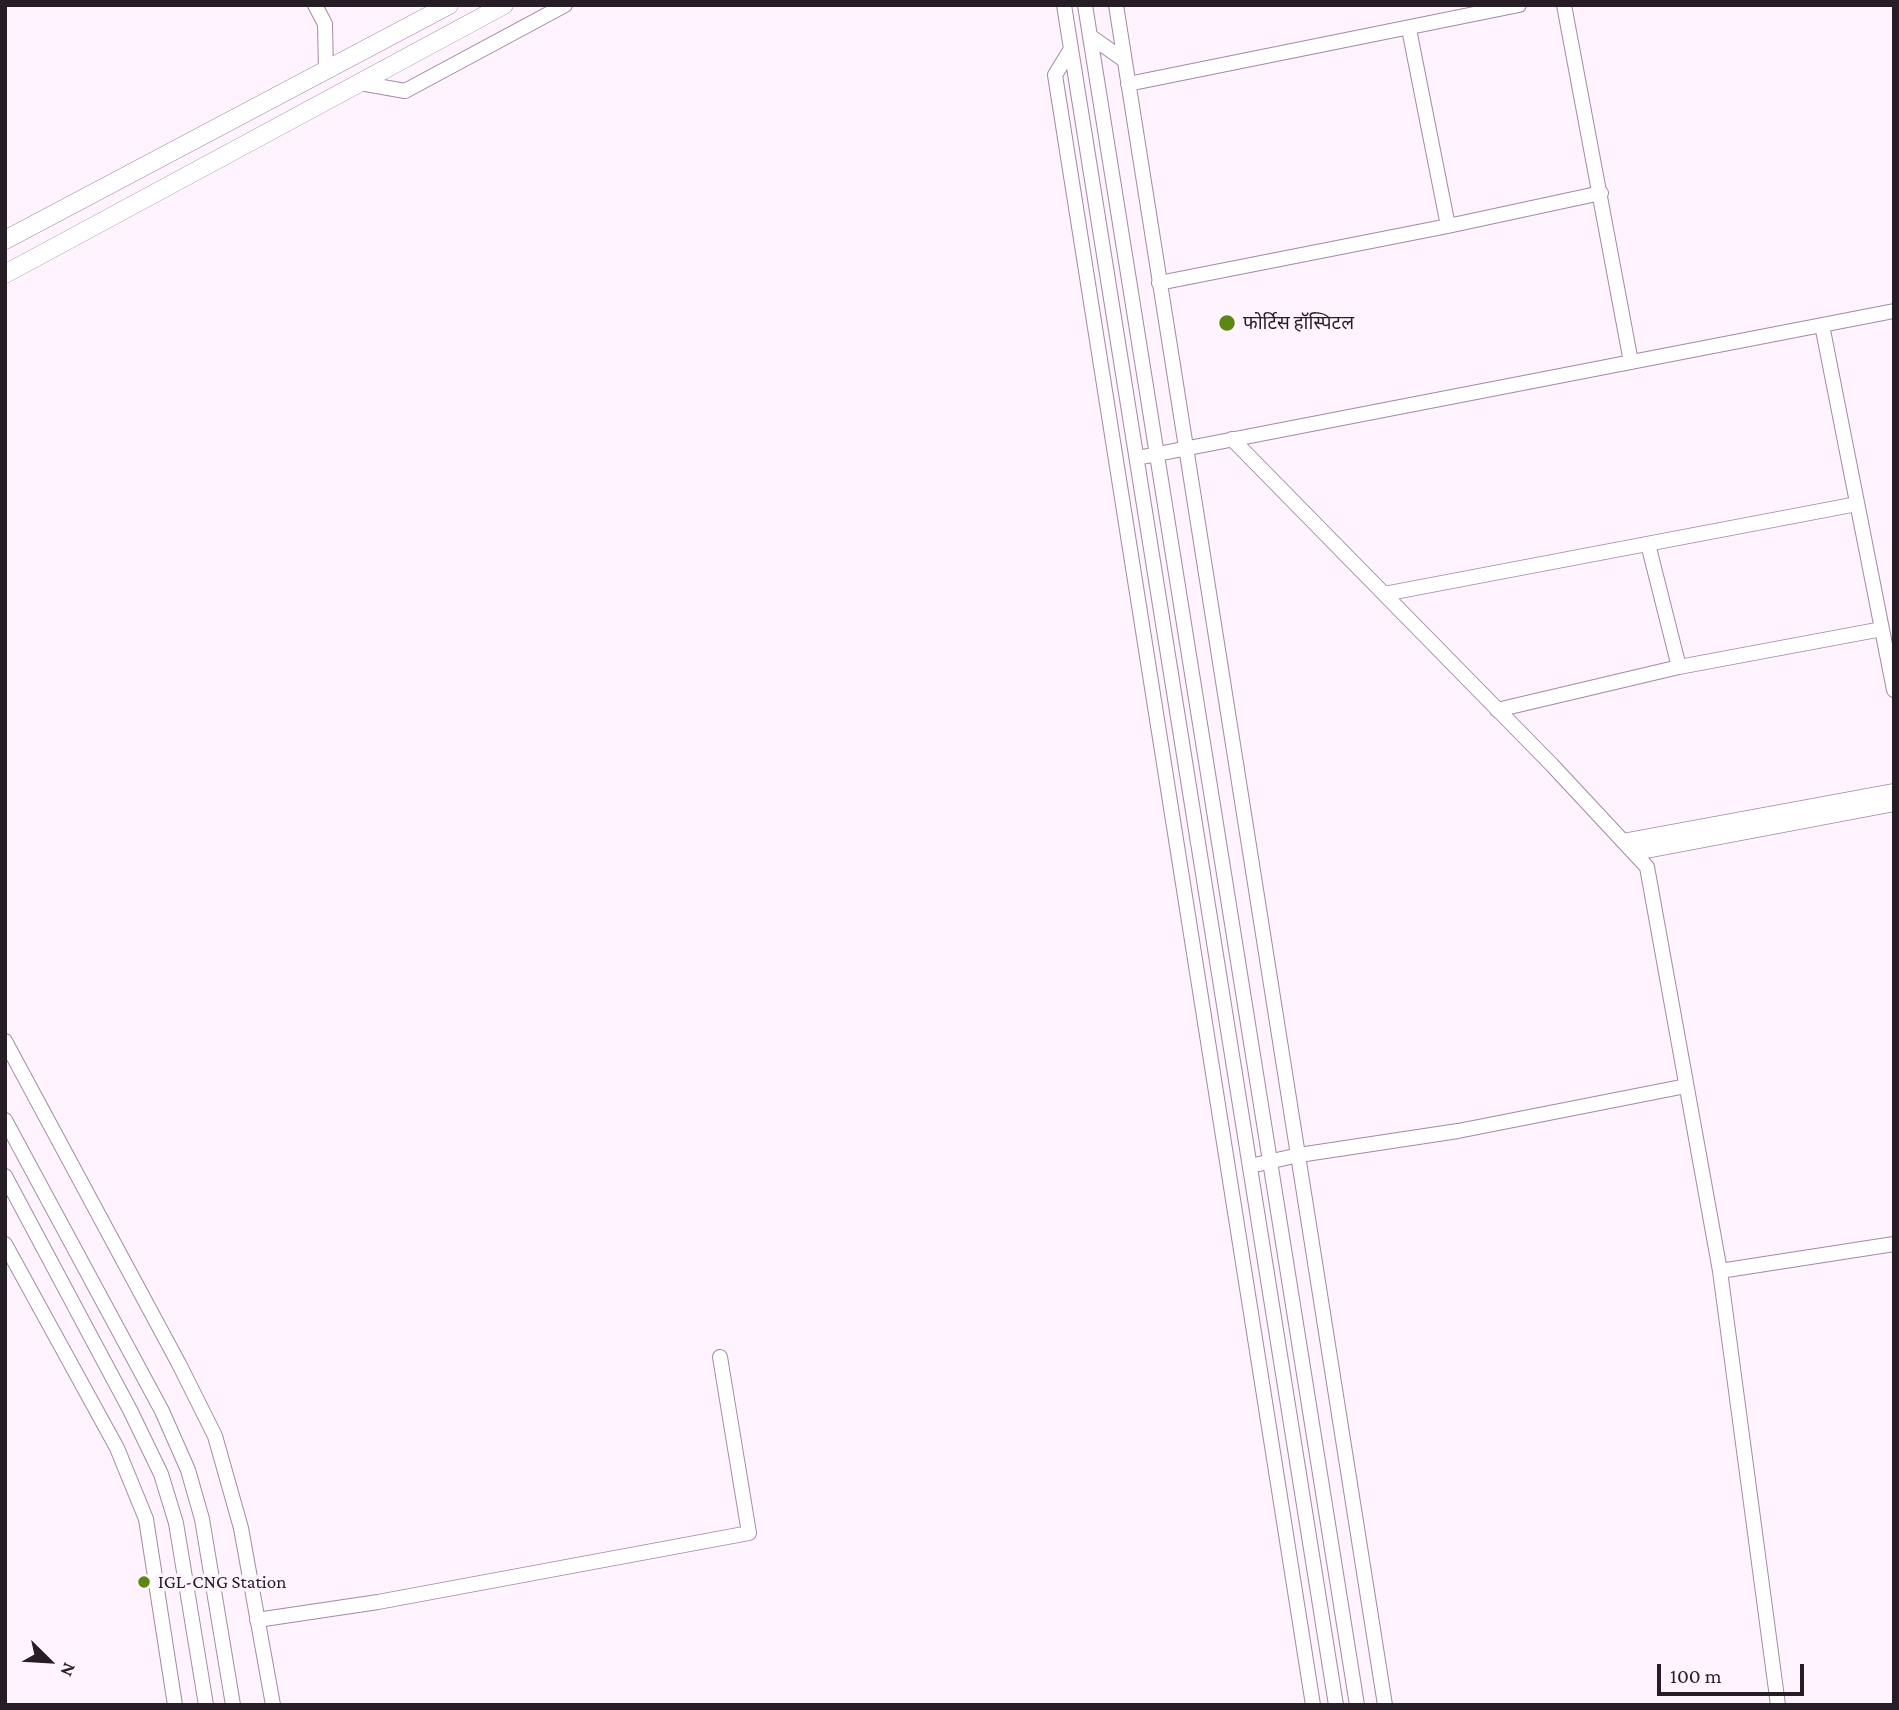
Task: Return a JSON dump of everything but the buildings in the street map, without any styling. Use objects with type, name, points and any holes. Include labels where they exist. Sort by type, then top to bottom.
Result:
[{"type":"main road","points":[[5,240],[449,5]]},
{"type":"main road","points":[[5,274],[504,5]]},
{"type":"street","points":[[315,5],[325,24],[326,71]]},
{"type":"street","points":[[360,83],[405,91],[565,5]]},
{"type":"street","points":[[1064,5],[1336,1705]]},
{"type":"street","points":[[1084,5],[1357,1705]]},
{"type":"street","points":[[1116,5],[1385,1705]]},
{"type":"street","points":[[1128,84],[1519,5]]},
{"type":"street","points":[[1564,5],[1631,362]]},
{"type":"street","points":[[1409,29],[1448,226]]},
{"type":"street","points":[[1090,36],[1124,60]]},
{"type":"street","points":[[1071,49],[1055,75],[1313,1705]]},
{"type":"street","points":[[1159,283],[1448,226],[1601,192]]},
{"type":"street","points":[[1137,458],[1894,312]]},
{"type":"street","points":[[1822,325],[1894,690]]},
{"type":"street","points":[[1232,439],[1647,867],[1720,1271],[1778,1705]]},
{"type":"street","points":[[1384,594],[1857,504]]},
{"type":"street","points":[[1648,544],[1679,667]]},
{"type":"street","points":[[1497,710],[1679,667],[1882,629]]},
{"type":"street","points":[[1623,841],[1894,791]]},
{"type":"street","points":[[1635,853],[1894,804]]},
{"type":"street","points":[[5,1041],[215,1436],[241,1528],[273,1705]]},
{"type":"street","points":[[1250,1166],[1299,1155],[1458,1131],[1686,1086]]},
{"type":"street","points":[[5,1120],[162,1411],[188,1470],[202,1519],[233,1705]]},
{"type":"street","points":[[5,1176],[130,1410],[160,1475],[176,1523],[206,1705]]},
{"type":"street","points":[[5,1244],[117,1448],[146,1519],[175,1705]]},
{"type":"street","points":[[1720,1271],[1894,1244]]},
{"type":"street","points":[[257,1620],[378,1602],[749,1533],[720,1357]]},
{"type":"place","name":"फोर्टिस हॉस्पिटल","points":[[1227,323]]},
{"type":"place","name":"IGL-CNG Station","points":[[144,1582]]}]
